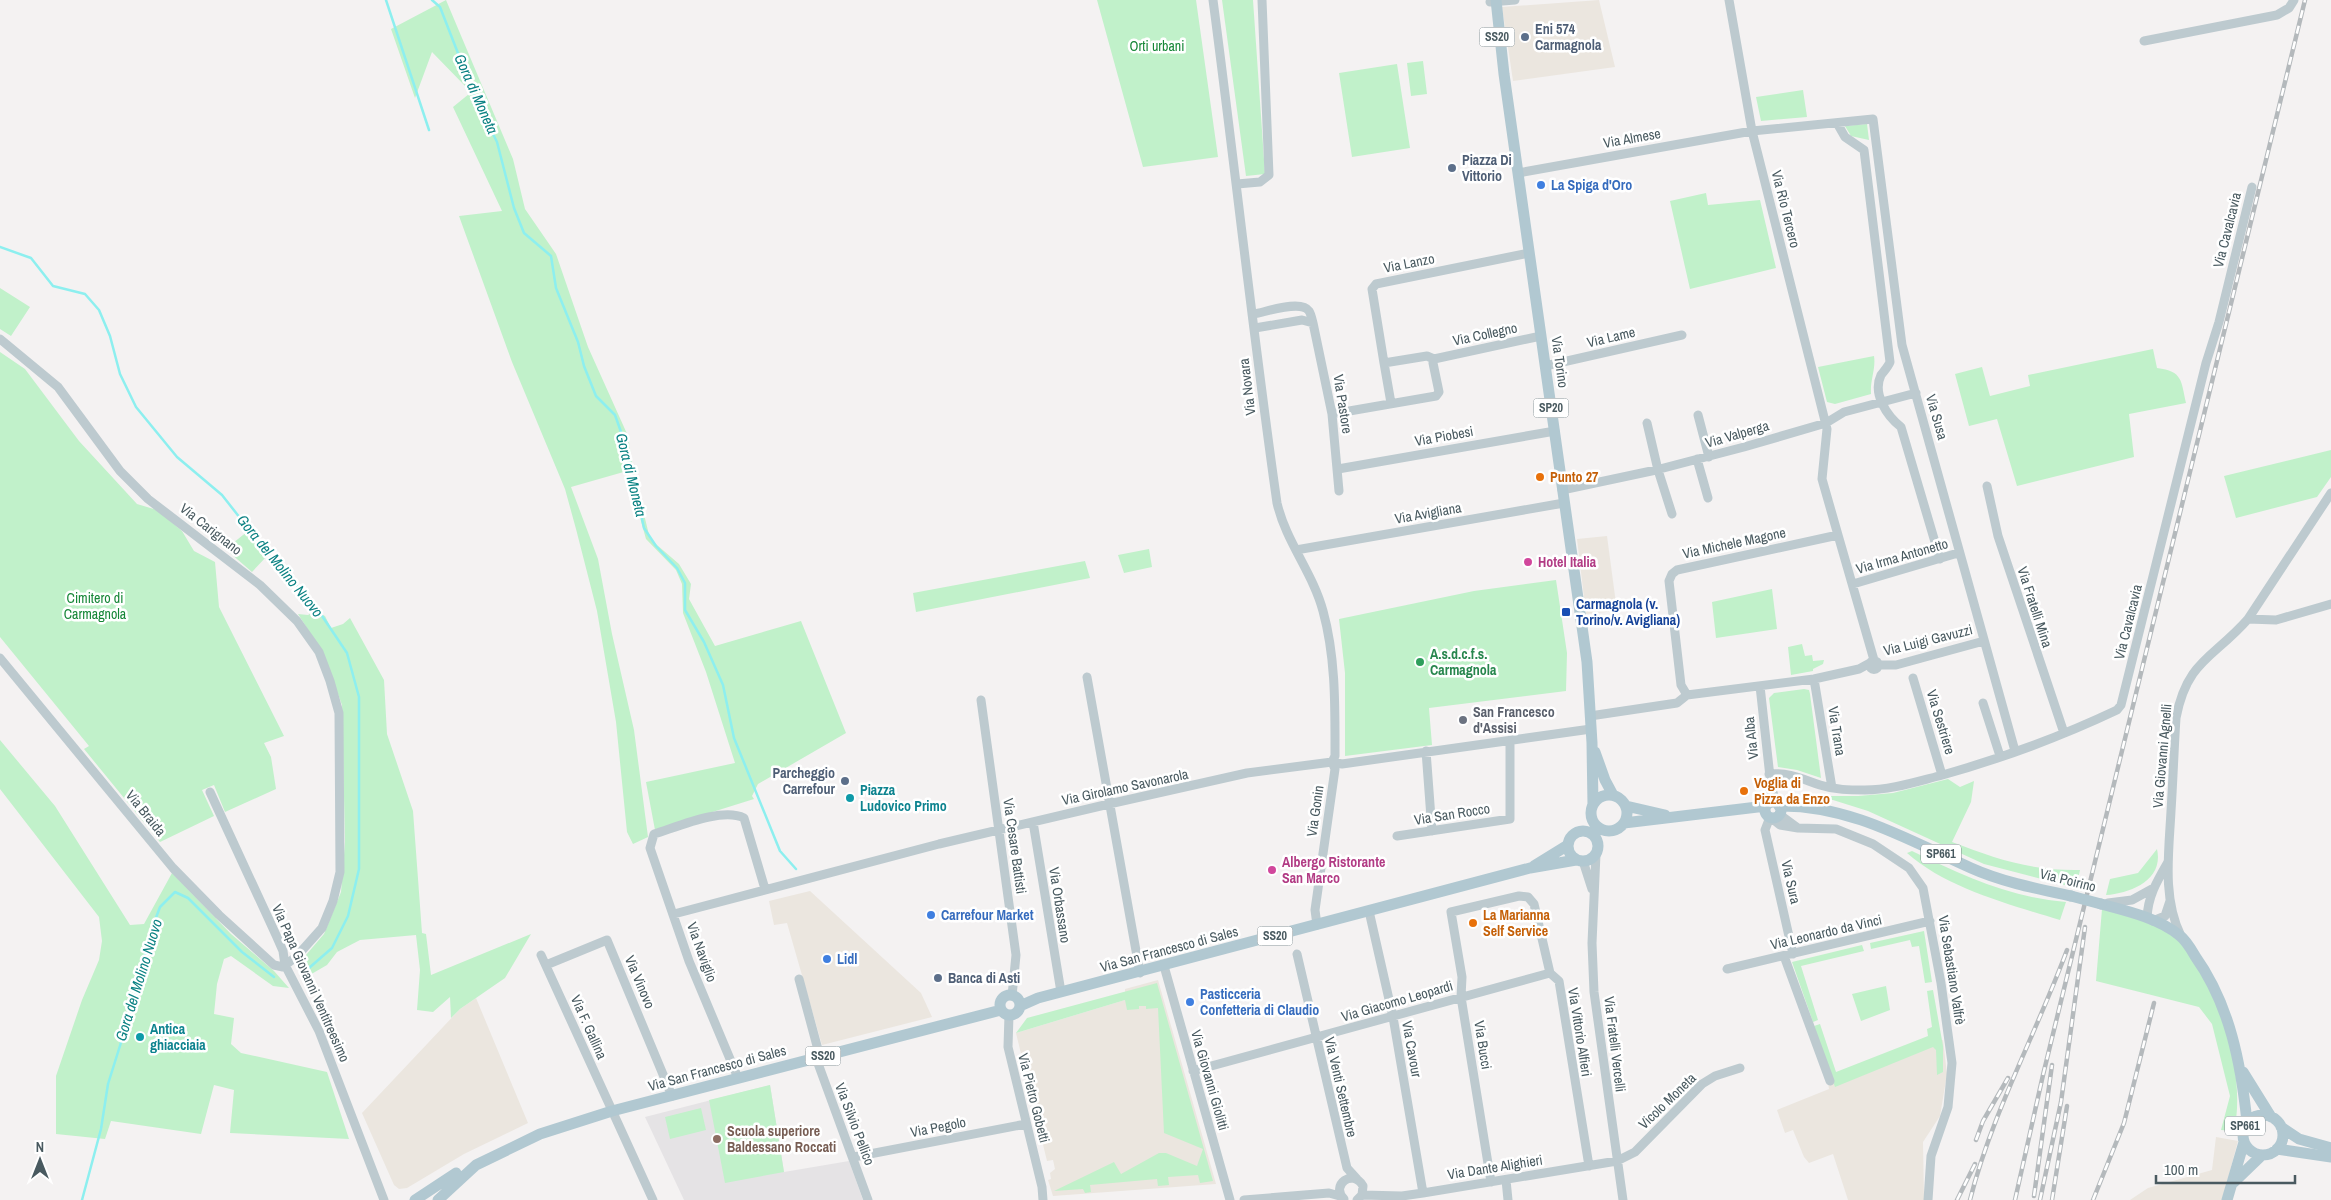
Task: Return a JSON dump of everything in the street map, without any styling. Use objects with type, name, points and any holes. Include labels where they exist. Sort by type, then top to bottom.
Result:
[{"type":"main road","name":"SS20","points":[[1493,1],[1504,74]]},
{"type":"main road","name":"Via Torino","points":[[1504,74],[1587,662],[1592,743],[1592,811]]},
{"type":"main road","name":"Via Torino","points":[[1592,743],[1605,780],[1613,795]]},
{"type":"main road","points":[[1592,811],[1598,826],[1608,830],[1614,830],[1624,823],[1626,818],[1626,806],[1623,801],[1613,795],[1602,797],[1592,811],[1580,831],[1571,836],[1568,845],[1569,854],[1579,860],[1592,858],[1608,830]]},
{"type":"main road","name":"Via Poirino","points":[[1626,806],[1674,816]]},
{"type":"main road","name":"Via Poirino","points":[[1624,823],[1674,816],[1772,809],[1830,810],[1864,819],[1973,869],[2018,884],[2071,896],[2150,919],[2181,936],[2211,978],[2225,1010],[2240,1066],[2247,1122],[2243,1132],[2244,1142]]},
{"type":"main road","points":[[1580,831],[1594,835],[1597,849]]},
{"type":"main road","name":"Via San Francesco di Sales","points":[[1530,868],[1568,845]]},
{"type":"main road","name":"Via San Francesco di Sales","points":[[1020,1006],[1061,992],[1140,973],[1530,868],[1579,860]]},
{"type":"main road","points":[[1012,996],[1018,1000],[1020,1006],[1018,1012],[1005,1012],[1003,999],[1012,996]]},
{"type":"main road","name":"Via San Francesco di Sales","points":[[415,1200],[458,1172],[540,1134],[612,1111],[818,1057],[1005,1012]]},
{"type":"main road","name":"Via Poirino","points":[[2240,1066],[2271,1117],[2281,1127],[2299,1140],[2331,1148]]},
{"type":"main road","name":"SP661","points":[[2247,1122],[2258,1116],[2271,1117]]},
{"type":"main road","name":"SP661","points":[[2244,1142],[2251,1151],[2262,1154],[2277,1148],[2282,1138],[2281,1127]]},
{"type":"main road","name":"SP661","points":[[2227,1200],[2244,1142]]},
{"type":"main road","points":[[2277,1148],[2331,1157]]},
{"type":"main road","points":[[2233,1184],[2262,1154]]},
{"type":"main road","name":"Via San Francesco di Sales","points":[[438,1200],[476,1164]]},
{"type":"street","name":"Via Novara","points":[[1213,0],[1254,314],[1259,380],[1277,503],[1282,522],[1313,584],[1323,610],[1329,640],[1334,684],[1335,756],[1332,762]]},
{"type":"street","points":[[1237,184],[1260,182],[1269,174],[1262,0]]},
{"type":"street","points":[[1493,1],[1515,0]]},
{"type":"street","name":"Via Rio Tercero","points":[[1729,0],[1752,131],[1826,423]]},
{"type":"street","points":[[2144,41],[2278,15],[2289,8],[2294,0]]},
{"type":"street","name":"Via Susa","points":[[1752,131],[1873,119],[1902,345],[2014,751]]},
{"type":"street","points":[[1837,123],[1845,137],[1864,150],[1890,362],[1880,377],[1879,389],[1882,402],[1886,414],[1901,427],[1940,558]]},
{"type":"street","name":"Via Almese","points":[[1518,173],[1752,131]]},
{"type":"street","name":"Via Cavalcavia","points":[[1769,774],[1786,773],[1832,788],[1867,790],[1904,785],[2000,756],[2064,733],[2117,710],[2121,704],[2252,187]]},
{"type":"street","name":"Via Lanzo","points":[[1391,403],[1372,289],[1376,284],[1529,253]]},
{"type":"street","points":[[1254,314],[1295,305],[1308,310],[1313,323]]},
{"type":"street","points":[[1255,328],[1302,320],[1313,323]]},
{"type":"street","name":"Via Pastore","points":[[1313,323],[1332,414],[1338,469],[1338,492]]},
{"type":"street","name":"Via Lame","points":[[1545,366],[1682,335]]},
{"type":"street","name":"Via Collegno","points":[[1384,363],[1426,356],[1434,359],[1541,336]]},
{"type":"street","name":"Via Carignano","points":[[0,339],[58,387],[120,471],[148,499],[260,585],[297,622],[319,652],[330,680],[339,713],[340,872],[333,901],[322,928],[297,956],[286,965]]},
{"type":"street","points":[[1332,414],[1436,396],[1439,392],[1433,363],[1434,359]]},
{"type":"street","name":"Via Valperga","points":[[1562,490],[1658,470],[1709,457],[1826,423],[1844,412],[1916,393]]},
{"type":"street","points":[[1698,415],[1709,457]]},
{"type":"street","points":[[1647,423],[1658,470],[1672,514]]},
{"type":"street","points":[[1590,716],[1677,702],[1687,695],[1814,679],[1873,664],[1853,584],[1822,479],[1826,423]]},
{"type":"street","name":"Via Piobesi","points":[[1338,469],[1555,431]]},
{"type":"street","points":[[1696,459],[1708,498]]},
{"type":"street","name":"Via Fratelli Mina","points":[[1987,486],[1998,536],[2064,733]]},
{"type":"street","name":"Via Giovanni Agnelli","points":[[2181,936],[2175,924],[2170,900],[2168,862],[2176,718],[2179,701],[2189,678],[2207,656],[2237,632],[2248,620],[2331,493]]},
{"type":"street","name":"Via Avigliana","points":[[1296,550],[1564,503]]},
{"type":"street","name":"Via Michele Magone","points":[[1687,695],[1681,685],[1669,581],[1672,574],[1677,570],[1838,535]]},
{"type":"street","name":"Via Irma Antonetto","points":[[1853,584],[1958,553]]},
{"type":"street","points":[[2248,620],[2276,620],[2331,604]]},
{"type":"street","name":"Via Luigi Gavuzzi","points":[[1873,664],[1896,665],[1984,640]]},
{"type":"street","name":"Via Braida","points":[[0,658],[173,868],[268,960],[279,968],[286,965]]},
{"type":"street","points":[[1087,677],[1140,973]]},
{"type":"street","name":"Via Sestriere","points":[[1913,678],[1942,775]]},
{"type":"street","name":"Via Trana","points":[[1814,679],[1832,788]]},
{"type":"street","name":"Via Alba","points":[[1760,686],[1772,809]]},
{"type":"street","name":"Via Cesare Battisti","points":[[981,700],[1016,955],[1012,996]]},
{"type":"street","points":[[1983,702],[2000,756]]},
{"type":"street","name":"Via Girolamo Savonarola","points":[[674,914],[998,830],[1247,773],[1332,762],[1342,764],[1590,729]]},
{"type":"street","name":"Via San Rocco","points":[[1397,836],[1510,819],[1510,740]]},
{"type":"street","points":[[1426,751],[1432,831]]},
{"type":"street","name":"Via Gonin","points":[[1316,925],[1315,910],[1335,769],[1332,762]]},
{"type":"street","name":"Via Papa Giovanni Ventitreesimo","points":[[210,792],[276,935],[283,951],[286,965],[320,1031],[384,1200]]},
{"type":"street","name":"Via Sebastiano Valfrè","points":[[1772,809],[1798,828],[1827,828],[1844,832],[1873,844],[1897,858],[1916,875],[1923,888],[1930,921],[1952,1064],[1948,1107],[1931,1156],[1928,1200]]},
{"type":"street","name":"Via Sura","points":[[1772,809],[1766,836],[1788,955],[1830,1081]]},
{"type":"street","name":"Via Naviglio","points":[[738,1078],[690,961],[650,848],[654,834],[701,819],[736,814],[744,818],[765,889]]},
{"type":"street","name":"Via Orbassano","points":[[1032,822],[1061,992]]},
{"type":"street","name":"Via Fratelli Vercelli","points":[[1597,849],[1592,890],[1594,992],[1623,1200]]},
{"type":"street","name":"Via Fratelli Vercelli","points":[[1579,860],[1592,890]]},
{"type":"street","points":[[2168,862],[2152,889],[2147,904],[2150,919],[2165,916],[2170,900]]},
{"type":"street","points":[[2101,904],[2132,900],[2152,889]]},
{"type":"street","name":"Via Vittorio Alfieri","points":[[1451,912],[1519,896],[1528,897],[1534,904],[1550,973],[1558,981],[1589,1166]]},
{"type":"street","name":"Via Cavour","points":[[1369,911],[1393,1017],[1427,1195]]},
{"type":"street","name":"Via Bucci","points":[[1451,912],[1462,977],[1461,997],[1491,1182]]},
{"type":"street","name":"Via Leonardo da Vinci","points":[[1727,969],[1930,921]]},
{"type":"street","name":"Via Vinovo","points":[[546,965],[607,940],[672,1096]]},
{"type":"street","name":"Via Venti Settembre","points":[[1297,954],[1346,1168]]},
{"type":"street","name":"Via F. Gallina","points":[[541,955],[653,1200]]},
{"type":"street","name":"Via Giovanni Giolitti","points":[[1164,966],[1230,1200]]},
{"type":"street","name":"Via Giacomo Leopardi","points":[[1193,1071],[1550,973]]},
{"type":"street","name":"Via Silvio Pellico","points":[[799,979],[818,1057],[868,1200]]},
{"type":"street","name":"Via Pietro Gobetti","points":[[1005,1012],[1008,1047],[1042,1187],[1043,1200]]},
{"type":"street","name":"Vicolo Moneta","points":[[1617,1161],[1635,1152],[1702,1084],[1715,1076],[1740,1068]]},
{"type":"street","name":"Via Pegolo","points":[[854,1158],[1026,1124]]},
{"type":"street","name":"Via Dante Alighieri","points":[[1341,1184],[1347,1178],[1360,1190],[1377,1195],[1427,1195],[1491,1182],[1617,1161]]},
{"type":"street","points":[[1343,1199],[1341,1184],[1346,1168]]},
{"type":"street","points":[[1346,1168],[1360,1190]]},
{"type":"street","points":[[1506,1180],[1508,1200]]},
{"type":"street","points":[[1329,1193],[1341,1184]]},
{"type":"street","name":"Via Pietro Gobetti","points":[[1042,1187],[1050,1200]]},
{"type":"street","name":"Via Papa Giovanni Ventitreesimo","points":[[380,1188],[393,1200]]},
{"type":"street","points":[[1244,1200],[1329,1193],[1343,1199]]},
{"type":"shaded area","points":[[1599,0],[1615,67],[1513,81],[1502,7]]},
{"type":"shaded area","points":[[1607,536],[1617,611],[1586,614],[1577,539]]},
{"type":"shaded area","points":[[810,891],[921,993],[932,1017],[822,1045],[787,923],[774,925],[769,901]]},
{"type":"shaded area","points":[[1158,980],[1216,1184],[1053,1196],[1048,1180],[1051,1179],[1050,1173],[1055,1169],[1053,1160],[1047,1161],[1016,1033],[1125,1000],[1125,989]]},
{"type":"shaded area","points":[[476,998],[528,1123],[464,1154],[407,1188],[399,1189],[394,1185],[362,1113],[460,1009]]},
{"type":"shaded area","points":[[1943,1040],[1947,1074],[1940,1116],[1923,1142],[1924,1200],[1848,1200],[1833,1154],[1809,1163],[1804,1157],[1793,1130],[1785,1133],[1777,1110],[1829,1089],[1828,1083]]},
{"type":"shaded area","name":"Scuola superiore Baldessano Roccati","points":[[770,1085],[784,1172],[849,1161],[863,1200],[684,1200],[645,1117]]},
{"type":"shaded area","points":[[2216,1137],[2238,1141],[2222,1200],[2130,1200],[2148,1188],[2212,1170]]},
{"type":"green space","points":[[446,0],[513,159],[525,209],[556,254],[588,347],[628,436],[633,469],[650,539],[679,564],[691,584],[689,599],[715,646],[801,621],[846,733],[758,784],[752,796],[754,799],[655,830],[646,782],[735,763],[706,672],[683,613],[682,584],[676,570],[646,539],[627,471],[571,487],[598,559],[612,634],[634,730],[648,837],[633,844],[627,832],[616,722],[597,611],[565,489],[512,362],[459,216],[502,211],[453,107],[480,85],[467,88],[432,52],[415,98],[391,29]]},
{"type":"green space","name":"Orti urbani","points":[[1097,0],[1196,0],[1218,157],[1143,167]]},
{"type":"green space","points":[[1222,0],[1253,0],[1265,174],[1246,176]]},
{"type":"green space","points":[[1423,61],[1427,94],[1411,96],[1407,63]]},
{"type":"green space","points":[[1397,64],[1410,148],[1352,157],[1339,73]]},
{"type":"green space","points":[[1803,90],[1807,117],[1761,121],[1756,97]]},
{"type":"green space","points":[[1867,124],[1869,140],[1851,136],[1845,126]]},
{"type":"green space","points":[[1706,193],[1708,205],[1760,200],[1776,268],[1690,289],[1670,201]]},
{"type":"green space","points":[[0,288],[30,307],[11,336],[0,329]]},
{"type":"green space","points":[[2153,349],[2157,368],[2166,369],[2179,378],[2186,403],[2129,414],[2134,457],[2017,486],[1997,419],[1969,426],[1955,374],[1982,367],[1990,396],[2030,386],[2028,375]]},
{"type":"green space","name":"Cimitero di Carmagnola","points":[[0,352],[25,369],[79,441],[137,504],[157,510],[182,531],[194,551],[215,562],[219,607],[284,736],[264,743],[271,757],[276,789],[225,812],[214,785],[202,790],[214,816],[160,842],[84,749],[89,746],[0,637]]},
{"type":"green space","points":[[1874,356],[1871,394],[1835,404],[1827,402],[1818,367]]},
{"type":"green space","points":[[2331,450],[2331,477],[2317,497],[2236,518],[2224,476]]},
{"type":"green space","points":[[248,531],[267,556],[252,572],[230,553],[233,543]]},
{"type":"green space","points":[[1149,549],[1152,567],[1124,573],[1118,555]]},
{"type":"green space","points":[[1085,561],[1090,578],[916,612],[913,593]]},
{"type":"green space","name":"A.s.d.c.f.s. Carmagnola","points":[[1556,580],[1567,653],[1566,691],[1429,708],[1432,745],[1345,756],[1345,673],[1339,619],[1474,591]]},
{"type":"green space","points":[[1772,589],[1777,629],[1716,638],[1712,602]]},
{"type":"green space","points":[[315,611],[325,616],[331,628],[343,624],[350,618],[384,680],[387,734],[413,811],[422,933],[426,934],[431,975],[531,934],[505,978],[460,1009],[451,1018],[450,997],[433,1012],[417,1010],[420,970],[416,935],[360,940],[337,952],[327,965],[308,976],[300,962],[324,934],[341,892],[345,842],[342,705],[323,653],[298,614],[308,615]]},
{"type":"green space","points":[[1802,644],[1805,656],[1812,655],[1813,661],[1824,660],[1823,664],[1813,669],[1813,671],[1791,675],[1788,647]]},
{"type":"green space","points":[[1809,690],[1810,694],[1821,778],[1797,770],[1778,767],[1769,698],[1774,693]]},
{"type":"green space","points":[[0,740],[55,806],[130,925],[144,924],[172,873],[231,934],[274,971],[289,988],[273,986],[231,956],[224,959],[217,984],[214,1014],[234,1018],[231,1044],[241,1053],[327,1072],[349,1139],[230,1133],[234,1090],[214,1085],[201,1134],[111,1121],[105,1139],[56,1134],[56,1076],[82,1000],[99,960],[102,941],[99,917],[0,789]]},
{"type":"green space","points":[[1948,779],[1960,787],[1974,781],[1971,802],[1952,842],[2014,863],[2062,870],[2080,870],[2076,888],[1984,864],[1868,811],[1833,800],[1800,800],[1800,797],[1823,794],[1831,796],[1858,796],[1893,793]]},
{"type":"green space","points":[[2157,849],[2158,860],[2156,869],[2151,877],[2135,888],[2106,895],[2110,879],[2138,873]]},
{"type":"green space","points":[[1912,851],[1968,877],[2005,890],[2066,902],[2060,920],[1960,886],[1940,876],[1907,853]]},
{"type":"green space","points":[[2102,909],[2158,927],[2174,937],[2190,953],[2204,974],[2226,1026],[2233,1055],[2237,1108],[2234,1131],[2221,1130],[2230,1096],[2212,1024],[2199,1007],[2096,981]]},
{"type":"green space","points":[[1924,931],[1932,982],[1925,983],[1919,946],[1912,947],[1910,940],[1871,949],[1870,943]]},
{"type":"green space","points":[[1862,945],[1864,951],[1801,966],[1818,1020],[1813,1022],[1792,962]]},
{"type":"green space","points":[[1157,983],[1213,1181],[1200,1183],[1198,1175],[1168,1177],[1169,1185],[1158,1186],[1157,1179],[1090,1185],[1091,1192],[1085,1193],[1083,1189],[1054,1191],[1114,1162],[1121,1174],[1159,1153],[1166,1153],[1197,1166],[1203,1149],[1164,1133],[1158,1008],[1146,1009],[1146,1006],[1139,1006],[1139,1009],[1127,1010],[1125,1000],[1016,1033],[1027,1018]]},
{"type":"green space","points":[[1886,986],[1890,1010],[1861,1021],[1852,994]]},
{"type":"green space","points":[[1933,990],[1943,1046],[1943,1072],[1937,1075],[1936,1050],[1933,1047],[1835,1087],[1814,1026],[1820,1024],[1836,1072],[1928,1036],[1927,1029],[1932,1027],[1927,991]]},
{"type":"green space","points":[[770,1085],[784,1172],[725,1183],[709,1100]]},
{"type":"green space","points":[[701,1108],[706,1130],[670,1139],[665,1117]]},
{"type":"waterway","points":[[386,0],[429,130]]},
{"type":"waterway","name":"Gora di Moneta","points":[[432,0],[440,7],[477,102],[497,142],[514,208],[524,233],[551,256],[556,288],[578,342],[584,366],[596,396],[615,415],[626,446],[644,528],[656,546],[677,568],[685,583],[685,610],[704,642],[723,685],[734,738],[780,851],[796,869]]},
{"type":"waterway","name":"Gora del Molino Nuovo","points":[[0,247],[31,258],[53,286],[85,294],[99,310],[110,336],[120,374],[136,407],[177,457],[222,495],[273,560],[316,607],[347,653],[359,697],[359,869],[348,916],[332,948],[309,968]]},
{"type":"waterway","name":"Gora del Molino Nuovo","points":[[82,1200],[101,1129],[108,1084],[135,998],[151,931],[160,907],[175,892],[188,898],[242,952],[274,977]]},
{"type":"railway","points":[[2015,1200],[2043,1075],[2305,0]]},
{"type":"railway","points":[[2040,1200],[2061,1102],[2085,927]]},
{"type":"railway","points":[[1970,1200],[1979,1168],[2002,1105],[2067,950]]},
{"type":"railway","points":[[2093,1200],[2124,1123],[2154,1003]]},
{"type":"railway","points":[[2034,1196],[2052,1065]]},
{"type":"railway","points":[[1976,1140],[1983,1121],[2008,1078]]},
{"type":"railway","points":[[2052,1200],[2067,1106]]},
{"type":"railway","points":[[1957,1200],[1975,1164]]},
{"type":"place","name":"Eni 574 Carmagnola","points":[[1525,37]]},
{"type":"place","name":"Piazza Di Vittorio","points":[[1452,168]]},
{"type":"place","name":"La Spiga d'Oro","points":[[1541,185]]},
{"type":"place","name":"Punto 27","points":[[1540,477]]},
{"type":"place","name":"Hotel Italia","points":[[1528,562]]},
{"type":"place","name":"Carmagnola (v. Torino/v. Avigliana)","points":[[1566,612]]},
{"type":"place","name":"A.s.d.c.f.s. Carmagnola","points":[[1420,662]]},
{"type":"place","name":"San Francesco d'Assisi","points":[[1463,720]]},
{"type":"place","name":"Parcheggio Carrefour","points":[[845,781]]},
{"type":"place","name":"Voglia di Pizza da Enzo","points":[[1744,791]]},
{"type":"place","name":"Piazza Ludovico Primo","points":[[850,798]]},
{"type":"place","name":"Albergo Ristorante San Marco","points":[[1272,870]]},
{"type":"place","name":"Carrefour Market","points":[[931,915]]},
{"type":"place","name":"La Marianna Self Service","points":[[1473,923]]},
{"type":"place","name":"Lidl","points":[[827,959]]},
{"type":"place","name":"Banca di Asti","points":[[938,978]]},
{"type":"place","name":"Pasticceria Confetteria di Claudio","points":[[1190,1002]]},
{"type":"place","name":"Antica ghiacciaia","points":[[140,1037]]},
{"type":"place","name":"Scuola superiore Baldessano Roccati","points":[[717,1139]]}]
